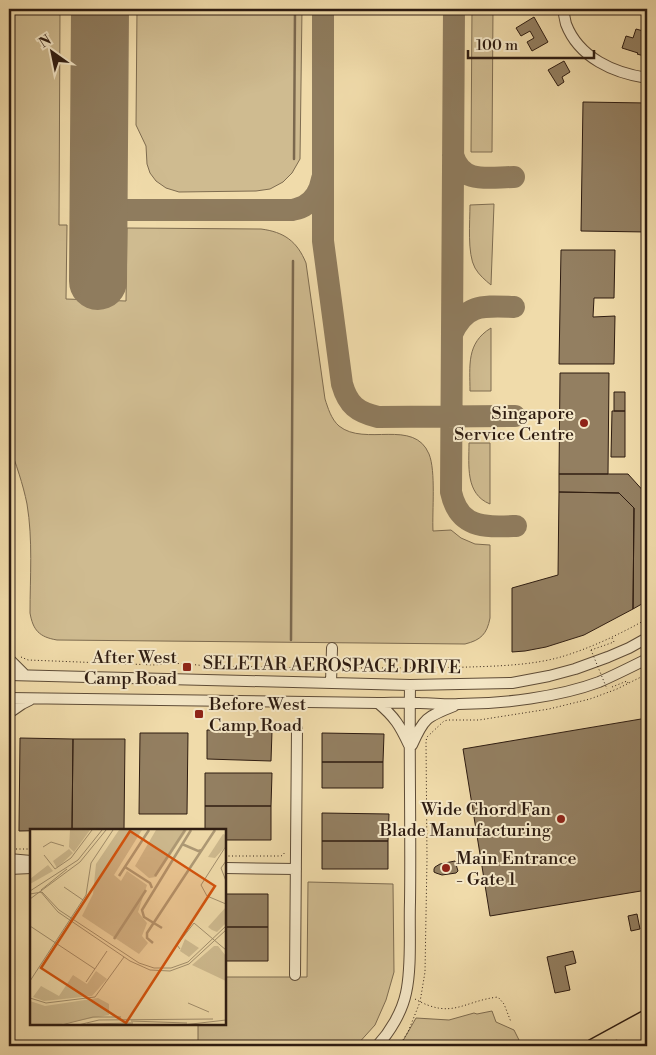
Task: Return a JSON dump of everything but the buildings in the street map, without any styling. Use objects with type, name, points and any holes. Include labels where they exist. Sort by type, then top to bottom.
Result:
[{"type":"main road","points":[[592,1046],[647,1016]]},
{"type":"main road","points":[[618,1046],[647,1026]]},
{"type":"main road","points":[[638,1046],[647,1041]]},
{"type":"street","points":[[564,9],[566,24],[586,54],[620,72],[647,78]]},
{"type":"street","name":"SELETAR AEROSPACE DRIVE","points":[[9,676],[410,685],[512,683],[575,669],[629,648],[647,638]]},
{"type":"street","points":[[331,683],[332,648]]},
{"type":"street","points":[[12,656],[25,675]]},
{"type":"street","name":"SELETAR AEROSPACE DRIVE","points":[[9,698],[378,704],[500,702],[546,695],[597,682],[647,659]]},
{"type":"street","points":[[377,1046],[393,1024],[406,993],[409,971],[410,685]]},
{"type":"street","points":[[9,713],[33,699]]},
{"type":"street","points":[[378,704],[393,716],[410,748]]},
{"type":"street","points":[[410,748],[421,725],[429,717],[458,704]]},
{"type":"street","points":[[295,975],[296,729]]},
{"type":"street","points":[[9,859],[30,860]]},
{"type":"street","points":[[9,869],[30,868]]},
{"type":"street","points":[[226,868],[296,869]]},
{"type":"path","points":[[647,249],[644,251],[642,472],[647,474]]},
{"type":"path","points":[[9,523],[9,631],[12,656]]},
{"type":"path","points":[[612,638],[614,642],[591,650],[607,689],[627,681],[629,684]]},
{"type":"path","points":[[399,1046],[408,1032],[424,988],[427,737],[444,721],[479,720],[549,709],[590,699],[629,684],[647,674]]},
{"type":"path","points":[[16,849],[30,849]]},
{"type":"path","points":[[226,856],[281,856],[286,852]]},
{"type":"path","points":[[9,883],[14,890]]},
{"type":"path","points":[[406,993],[420,1002],[441,1009],[456,1009],[498,997],[504,1004],[511,1022]]},
{"type":"shaded area","points":[[9,9],[60,9],[59,225],[67,225],[66,299],[126,301],[127,228],[261,229],[276,232],[294,243],[306,263],[325,399],[334,420],[339,426],[350,432],[401,435],[412,437],[422,443],[431,461],[433,531],[451,530],[461,538],[475,544],[490,545],[490,618],[482,636],[475,641],[465,644],[57,640],[41,635],[38,632],[33,624],[30,613],[31,545],[27,504],[9,445]]},
{"type":"shaded area","points":[[137,9],[302,9],[300,159],[292,173],[283,182],[270,189],[256,191],[179,192],[166,188],[156,181],[150,173],[147,164],[146,146],[136,125]]},
{"type":"shaded area","points":[[472,9],[493,9],[492,152],[471,152]]},
{"type":"shaded area","points":[[494,204],[491,285],[478,273],[472,262],[470,205]]},
{"type":"shaded area","points":[[491,328],[491,391],[470,391],[470,364],[473,348],[483,334]]},
{"type":"shaded area","points":[[469,443],[490,443],[490,504],[476,493],[472,486],[469,469]]},
{"type":"shaded area","points":[[308,882],[393,884],[394,972],[386,1000],[375,1025],[356,1046],[198,1046],[198,1025],[226,1025],[226,977],[307,977]]},
{"type":"shaded area","points":[[492,1011],[496,1022],[514,1030],[522,1046],[400,1046],[416,1018],[449,1020],[474,1013]]},
{"type":"waterway","points":[[294,159],[295,9]]},
{"type":"waterway","points":[[291,640],[293,261]]},
{"type":"taxiway","points":[[323,9],[323,241],[344,391],[350,402],[359,410],[378,417],[515,416]]},
{"type":"taxiway","points":[[454,9],[451,492],[460,513],[467,519],[484,525],[516,526]]},
{"type":"taxiway","points":[[453,155],[457,165],[470,175],[486,178],[514,177]]},
{"type":"taxiway","points":[[99,210],[292,210],[303,207],[314,198],[322,179]]},
{"type":"taxiway","points":[[452,334],[463,317],[477,308],[494,306],[514,307]]},
{"type":"runway","points":[[98,281],[100,9]]},
{"type":"place","name":"Singapore Service Centre","points":[[584,423]]},
{"type":"place","name":"After West Camp Road","points":[[187,667]]},
{"type":"place","name":"Before West Camp Road","points":[[199,714]]},
{"type":"place","name":"Wide Chord Fan Blade Manufacturing","points":[[561,819]]},
{"type":"place","name":"Main Entrance - Gate 1","points":[[446,868]]}]
